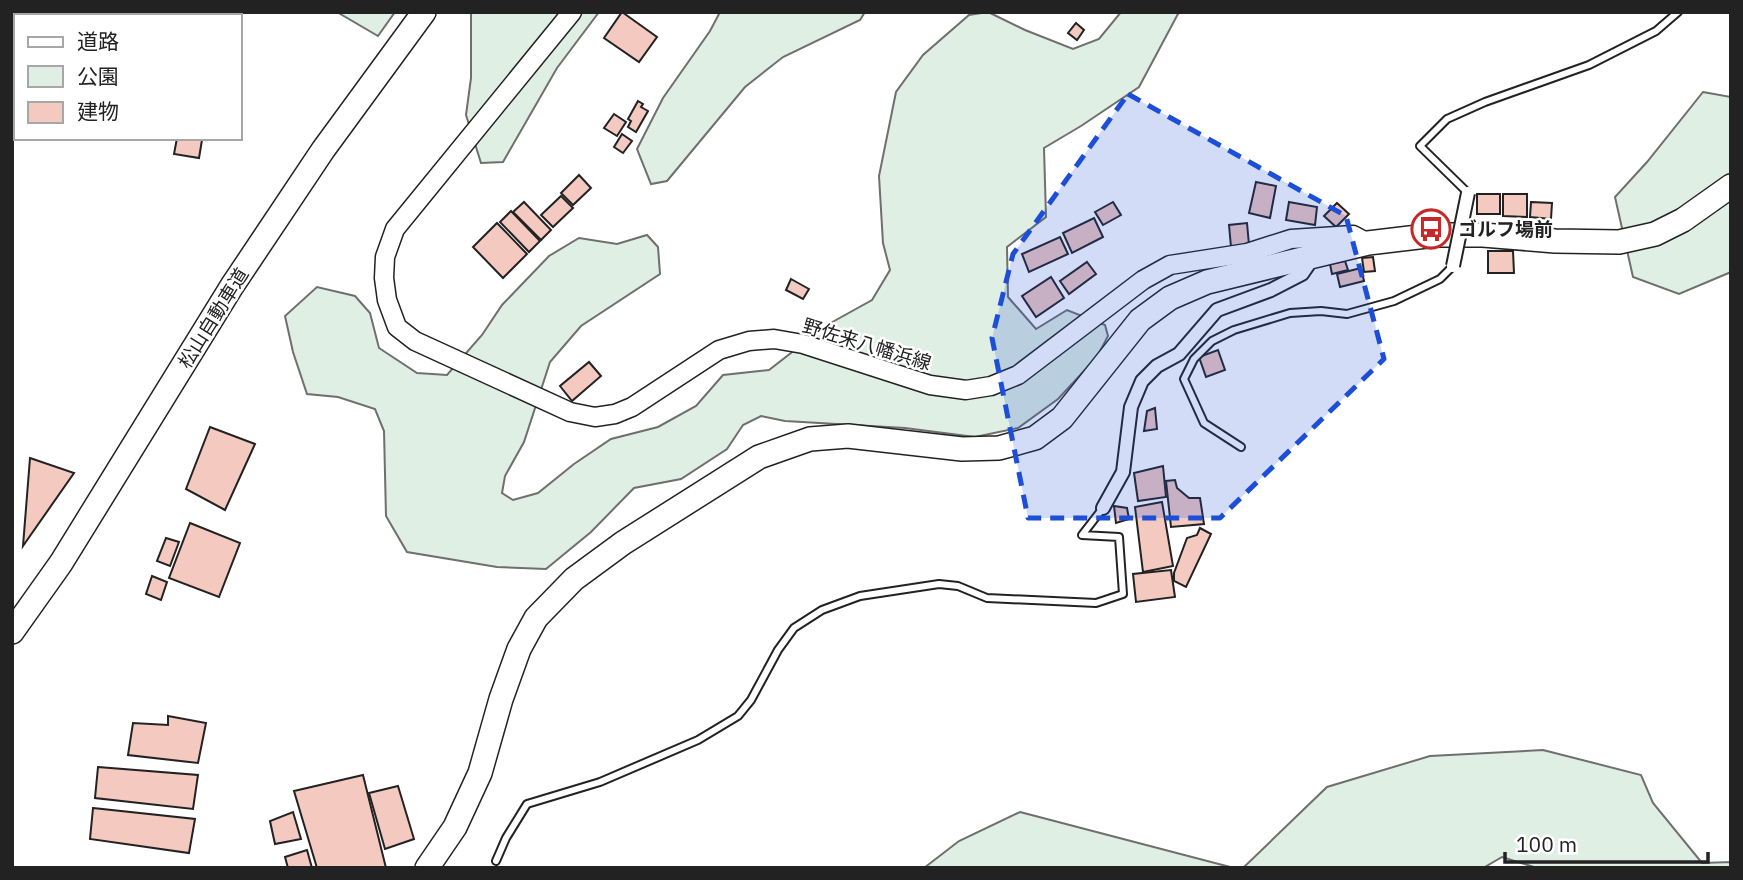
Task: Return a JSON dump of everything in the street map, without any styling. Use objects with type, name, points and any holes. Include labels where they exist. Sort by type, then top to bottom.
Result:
[{"type":"highway","name":"松山自動車道","points":[[12,632],[61,564],[232,286],[315,161],[424,12]]},
{"type":"highway","points":[[427,868],[455,827],[480,773],[501,699],[519,649],[536,618],[574,579],[623,543],[759,457],[810,439],[848,436],[962,449],[999,448],[1035,438],[1062,418],[1140,320],[1170,298],[1207,282],[1368,243],[1435,235],[1619,243],[1655,234],[1683,220],[1731,186]]},
{"type":"main road","name":"野佐来八幡浜線","points":[[572,12],[395,229],[385,257],[384,278],[387,300],[397,327],[415,341],[570,412],[595,417],[615,414],[632,407],[719,350],[749,341],[774,339],[803,344],[930,385],[966,390],[991,386],[1018,375],[1143,279],[1171,265],[1247,253],[1291,239],[1353,235],[1368,243]]},
{"type":"street","points":[[1453,266],[1468,193]]},
{"type":"street","points":[[1103,508],[1123,472],[1131,407],[1143,380],[1157,366],[1179,354],[1217,310],[1271,290],[1302,274],[1315,255]]},
{"type":"lane","points":[[1468,193],[1420,146],[1447,119],[1485,102],[1589,65],[1656,31],[1678,12]]},
{"type":"lane","points":[[1241,447],[1204,423],[1184,379],[1194,359],[1212,341],[1290,313],[1347,314],[1394,301],[1440,279],[1453,266]]},
{"type":"lane","points":[[496,861],[506,838],[527,804],[600,782],[698,740],[738,716],[751,700],[778,650],[794,628],[822,610],[860,596],[939,584],[958,586],[987,598],[1096,603],[1123,594],[1119,537],[1082,535],[1103,508]]},
{"type":"highlighted area","points":[[1128,94],[1346,216],[1384,359],[1220,518],[1028,518],[992,338],[1013,254]]},
{"type":"green space","points":[[337,12],[395,12],[378,36]]},
{"type":"green space","points":[[471,12],[599,12],[557,68],[503,162],[481,163],[466,115],[471,78]]},
{"type":"green space","points":[[720,12],[865,12],[860,20],[783,57],[745,87],[667,181],[651,184],[637,149],[663,98],[710,31]]},
{"type":"green space","points":[[988,12],[1073,49],[1099,39],[1121,12],[1179,12],[1139,87],[1044,148],[1046,217],[1007,247],[1008,297],[1036,329],[1067,310],[1105,325],[1108,336],[1097,357],[1058,399],[1018,428],[975,437],[905,428],[785,421],[761,416],[743,425],[727,449],[681,479],[634,488],[591,532],[546,569],[497,567],[407,552],[386,516],[384,431],[375,409],[338,397],[307,394],[285,316],[317,287],[355,296],[370,313],[379,348],[417,373],[447,375],[482,335],[502,305],[549,256],[579,238],[617,244],[647,235],[658,247],[660,274],[581,326],[550,362],[524,442],[505,476],[502,493],[513,500],[538,493],[611,439],[658,427],[696,406],[723,375],[769,370],[827,325],[872,300],[890,270],[883,243],[879,176],[896,92],[923,55],[969,15]]},
{"type":"green space","points":[[1703,92],[1731,97],[1731,272],[1679,294],[1633,277],[1615,197]]},
{"type":"green space","points":[[1543,750],[1641,775],[1653,803],[1702,863],[1731,862],[1731,868],[1537,868],[1502,857],[1483,868],[1243,868],[1327,787],[1430,756]]},
{"type":"green space","points":[[1020,812],[1234,868],[924,868],[959,841]]},
{"type":"building","points":[[622,12],[657,37],[639,62],[604,38]]},
{"type":"building","points":[[1076,23],[1084,30],[1077,40],[1068,33]]},
{"type":"building","points":[[638,101],[643,104],[641,107],[648,111],[636,132],[628,127],[631,121],[628,119]]},
{"type":"building","points":[[614,114],[626,122],[617,136],[604,128]]},
{"type":"building","points":[[622,134],[632,141],[623,153],[614,147]]},
{"type":"building","points":[[177,140],[202,140],[199,158],[174,154]]},
{"type":"building","points":[[579,175],[591,188],[573,205],[561,193]]},
{"type":"building","points":[[1256,182],[1276,186],[1270,218],[1249,213]]},
{"type":"building","points":[[1477,194],[1500,194],[1500,214],[1477,214]]},
{"type":"building","points":[[1503,194],[1527,194],[1527,217],[1503,216]]},
{"type":"building","points":[[561,196],[573,208],[553,227],[541,215]]},
{"type":"building","points":[[524,202],[551,230],[541,240],[513,212]]},
{"type":"building","points":[[1113,202],[1121,215],[1103,225],[1095,212]]},
{"type":"building","points":[[1289,202],[1317,207],[1315,225],[1286,220]]},
{"type":"building","points":[[1531,202],[1552,203],[1551,219],[1530,217]]},
{"type":"building","points":[[1337,203],[1349,214],[1336,227],[1324,216]]},
{"type":"building","points":[[511,211],[540,241],[529,252],[500,222]]},
{"type":"building","points":[[1094,218],[1103,237],[1072,253],[1063,233]]},
{"type":"building","points":[[497,223],[527,254],[503,278],[473,247]]},
{"type":"building","points":[[1247,223],[1249,245],[1231,247],[1229,225]]},
{"type":"building","points":[[1060,237],[1068,254],[1029,272],[1022,254]]},
{"type":"building","points":[[1488,251],[1513,251],[1514,273],[1488,273]]},
{"type":"building","points":[[1373,257],[1375,271],[1364,272],[1362,258]]},
{"type":"building","points":[[1345,261],[1348,270],[1332,274],[1330,264]]},
{"type":"building","points":[[1087,262],[1096,274],[1069,294],[1060,281]]},
{"type":"building","points":[[1361,268],[1364,281],[1340,287],[1337,274]]},
{"type":"building","points":[[1051,277],[1064,298],[1036,317],[1022,296]]},
{"type":"building","points":[[791,279],[809,289],[803,299],[786,290]]},
{"type":"building","points":[[1218,350],[1225,370],[1206,377],[1199,357]]},
{"type":"building","points":[[589,362],[601,376],[572,401],[560,386]]},
{"type":"building","points":[[1155,408],[1157,429],[1144,431],[1147,411]]},
{"type":"building","points":[[210,427],[255,444],[225,510],[186,489]]},
{"type":"building","points":[[30,458],[74,473],[23,546]]},
{"type":"building","points":[[1163,466],[1166,497],[1138,501],[1134,473]]},
{"type":"building","points":[[1175,480],[1177,488],[1189,498],[1200,498],[1204,524],[1171,527],[1166,481]]},
{"type":"building","points":[[1162,502],[1173,566],[1143,572],[1135,507]]},
{"type":"building","points":[[1114,506],[1127,508],[1129,519],[1116,523]]},
{"type":"building","points":[[190,523],[240,543],[219,597],[169,578]]},
{"type":"building","points":[[1200,528],[1211,534],[1186,587],[1174,581],[1174,573],[1187,538],[1197,535]]},
{"type":"building","points":[[166,538],[179,542],[170,566],[157,561]]},
{"type":"building","points":[[1171,570],[1175,597],[1136,602],[1133,574]]},
{"type":"building","points":[[152,576],[167,582],[161,600],[146,594]]},
{"type":"building","points":[[168,716],[206,723],[198,763],[128,755],[133,723],[168,725]]},
{"type":"building","points":[[98,767],[198,775],[193,809],[95,798]]},
{"type":"building","points":[[363,775],[386,868],[317,868],[294,791]]},
{"type":"building","points":[[398,786],[414,839],[385,849],[369,793]]},
{"type":"building","points":[[93,808],[195,819],[189,853],[90,839]]},
{"type":"building","points":[[293,812],[301,839],[275,844],[270,821]]},
{"type":"building","points":[[307,850],[312,868],[288,868],[285,857]]},
{"type":"place","name":"ゴルフ場前","points":[[1431,229]]}]
